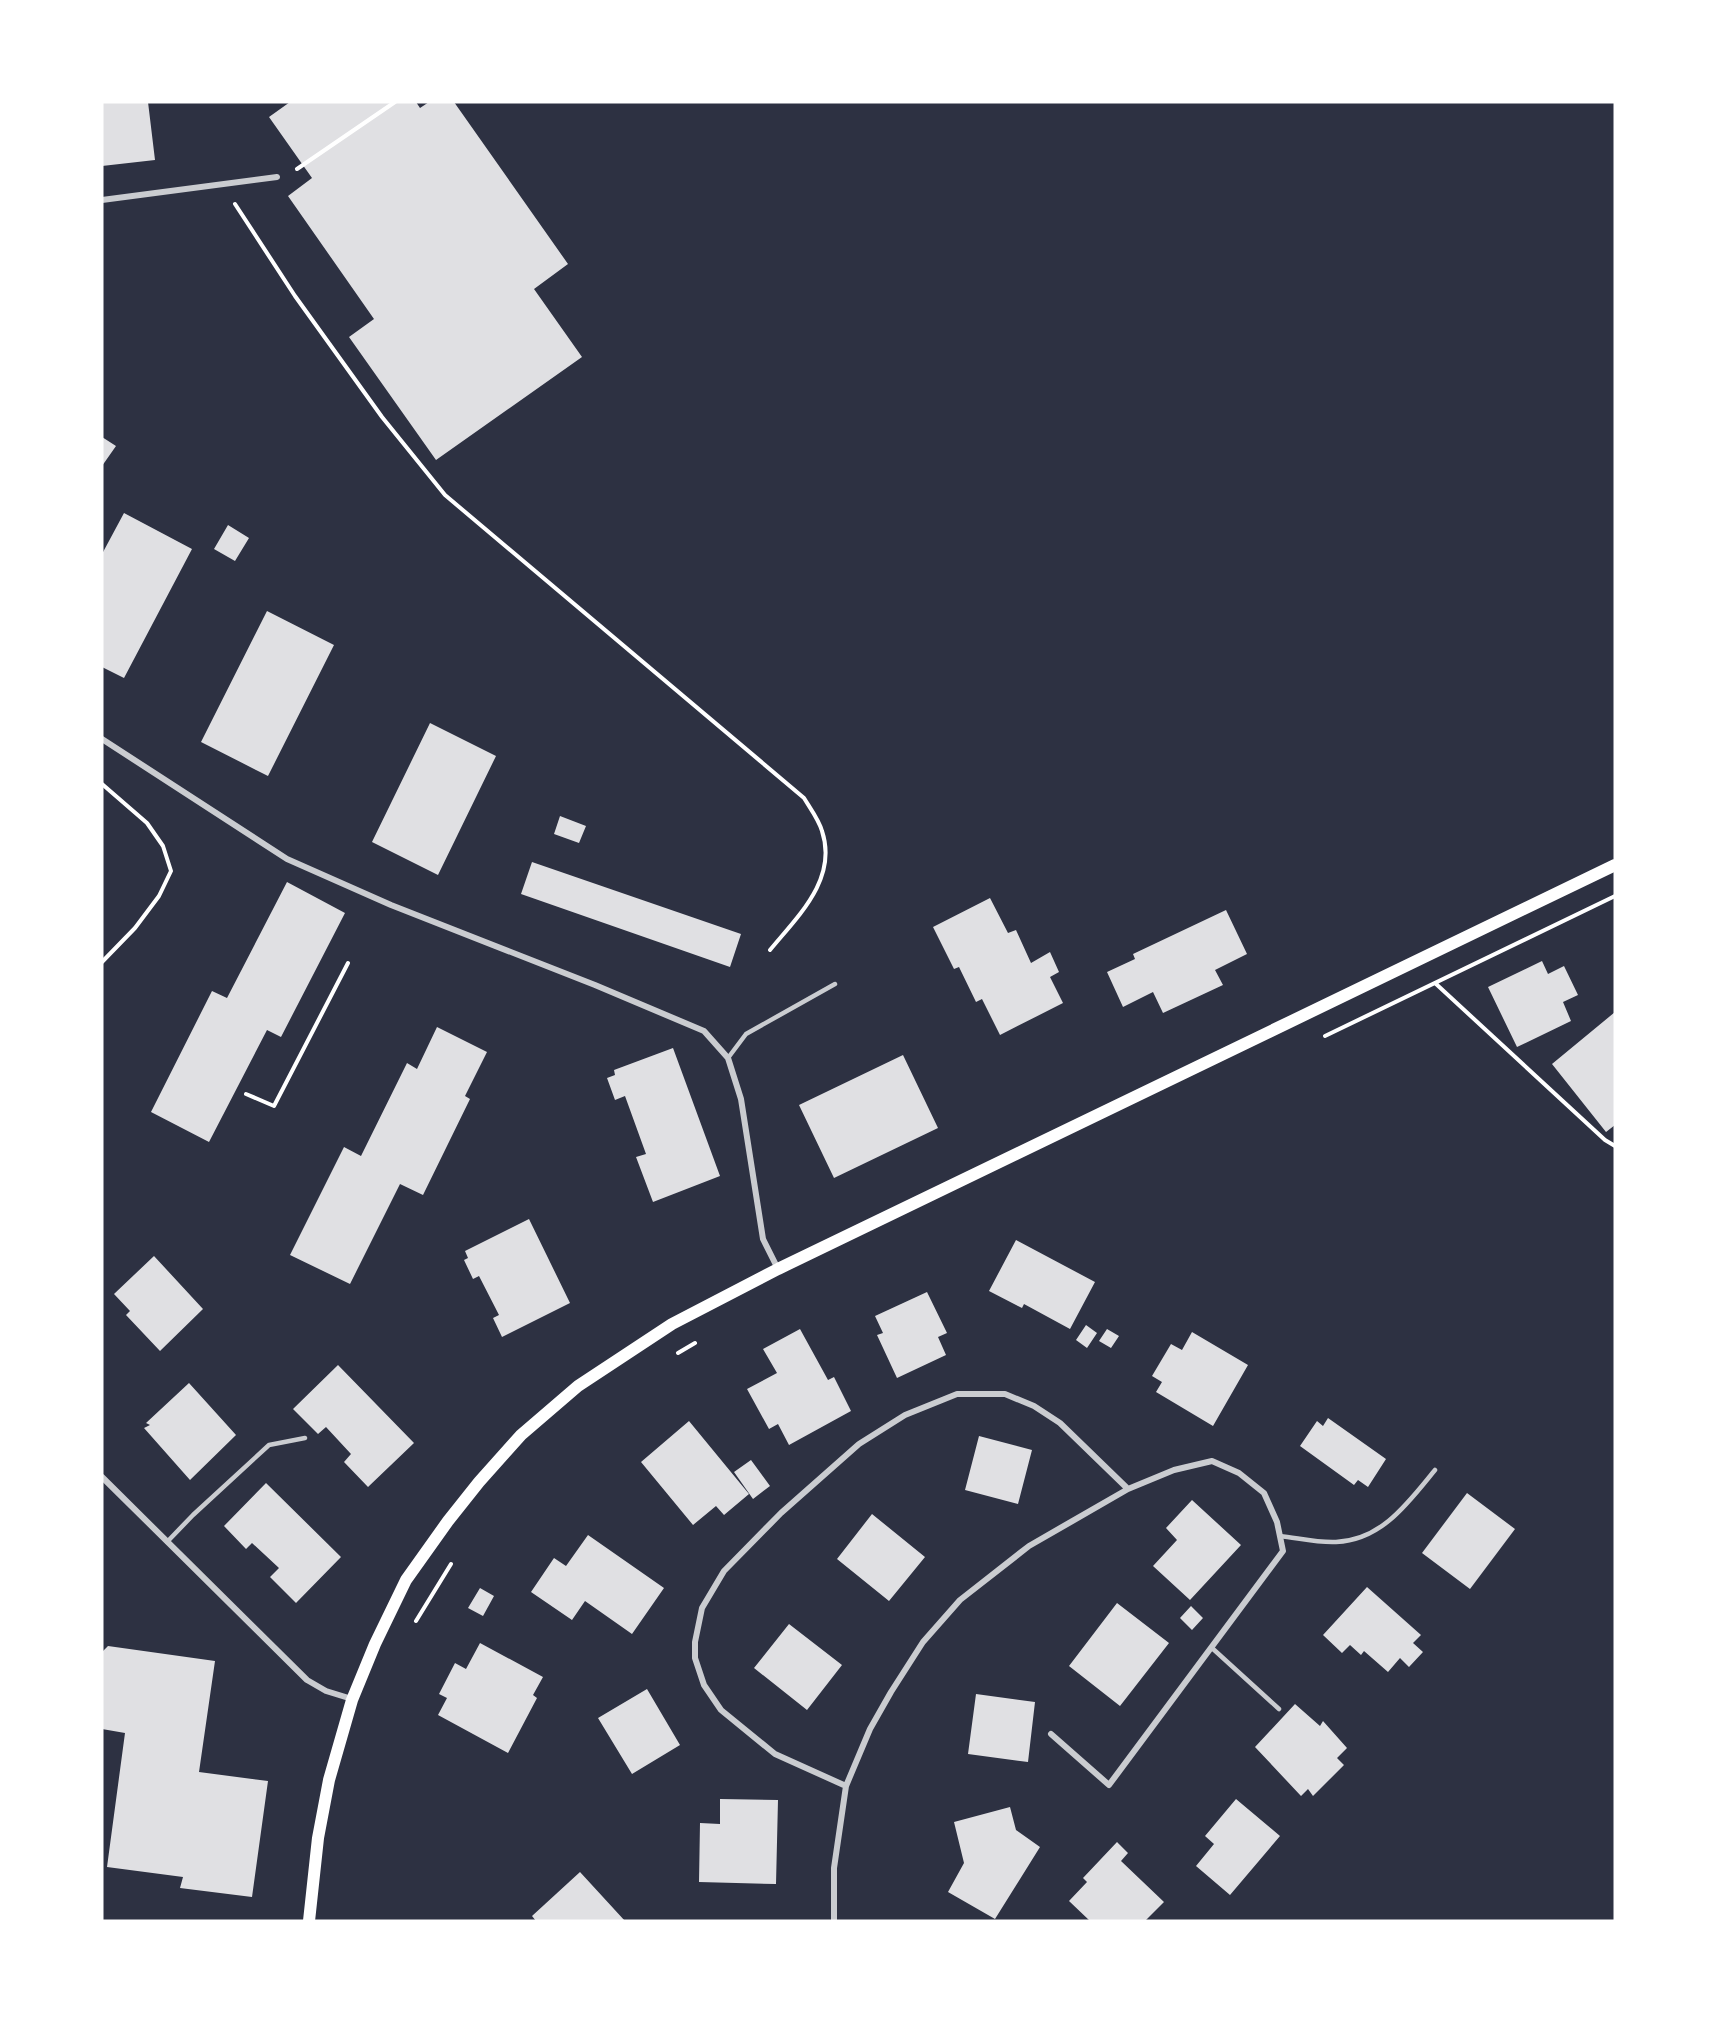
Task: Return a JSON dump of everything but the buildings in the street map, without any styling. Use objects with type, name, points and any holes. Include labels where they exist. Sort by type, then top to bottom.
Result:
[{"type":"main road","points":[[309,1921],[318,1838],[329,1780],[352,1700],[375,1644],[406,1580],[479,1482],[521,1435],[578,1386],[672,1324],[778,1269],[1615,864]]},
{"type":"street","points":[[102,200],[277,177]]},
{"type":"street","points":[[102,739],[287,859],[391,905],[595,985],[704,1031],[728,1058],[741,1099],[763,1239],[778,1269]]},
{"type":"street","points":[[846,1786],[775,1754],[721,1710],[704,1685],[695,1658],[695,1642],[702,1608],[724,1571],[781,1513],[859,1444],[905,1415],[957,1394],[1005,1394],[1034,1406],[1059,1423],[1128,1489]]},
{"type":"street","points":[[834,1921],[834,1868],[846,1786],[870,1729],[891,1692],[923,1642],[960,1600],[1029,1546],[1128,1489],[1174,1470],[1212,1461],[1239,1473],[1264,1492],[1277,1522],[1283,1551],[1109,1785],[1051,1734]]},
{"type":"street","points":[[102,1477],[307,1680],[352,1700]]},
{"type":"lane","points":[[728,1058],[746,1034],[835,984]]},
{"type":"lane","points":[[167,1542],[269,1445],[305,1438]]},
{"type":"lane","points":[[1280,1536],[1334,1542],[1357,1540],[1378,1530],[1400,1512],[1435,1470]]},
{"type":"lane","points":[[1212,1648],[1279,1709]]},
{"type":"path","points":[[277,177],[303,166],[396,102]]},
{"type":"path","points":[[222,184],[295,296],[382,417],[445,495],[804,798],[822,831],[826,863],[813,898],[770,950]]},
{"type":"path","points":[[102,784],[147,823],[163,846],[171,871],[159,896],[135,928],[102,962]]},
{"type":"path","points":[[1317,1040],[1615,896]]},
{"type":"path","points":[[1423,958],[1435,984],[1605,1140],[1615,1146]]},
{"type":"path","points":[[246,1094],[274,1106],[348,963]]},
{"type":"path","points":[[670,1358],[701,1340]]},
{"type":"path","points":[[412,1629],[454,1559]]}]
